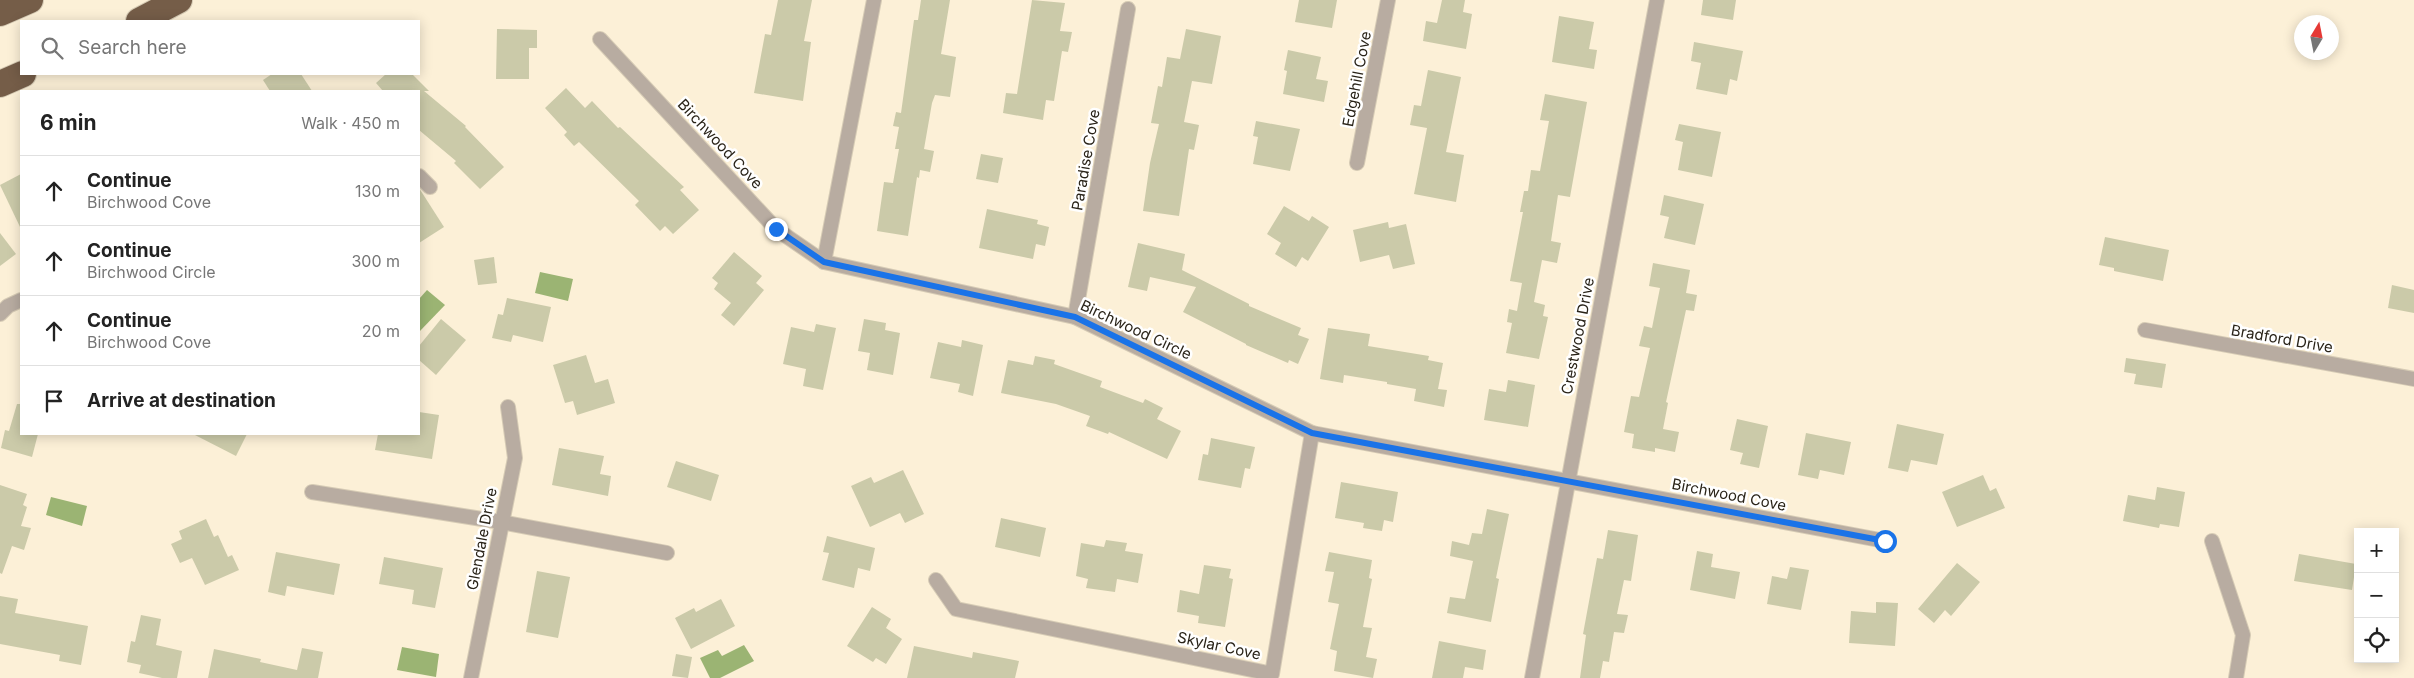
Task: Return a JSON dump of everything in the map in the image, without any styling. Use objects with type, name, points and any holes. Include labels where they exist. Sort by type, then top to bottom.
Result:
[{"type":"highway","points":[[0,14],[30,0]]},
{"type":"highway","points":[[141,20],[179,0]]},
{"type":"highway","points":[[0,84],[21,75]]},
{"type":"street","points":[[824,262],[874,0]]},
{"type":"street","name":"Edgehill Cove","points":[[1357,163],[1388,0]]},
{"type":"street","name":"Crestwood Drive","points":[[1532,678],[1657,0]]},
{"type":"street","name":"Paradise Cove","points":[[1075,317],[1128,9]]},
{"type":"street","name":"Birchwood Cove","points":[[600,39],[776,229],[824,262]]},
{"type":"street","points":[[420,177],[430,187]]},
{"type":"street","name":"Birchwood Circle","points":[[824,262],[1075,317],[1312,433],[1567,481]]},
{"type":"street","points":[[3,308],[20,300]]},
{"type":"street","name":"Bradford Drive","points":[[2145,330],[2414,379]]},
{"type":"street","name":"Glendale Drive","points":[[471,678],[515,458],[508,407]]},
{"type":"street","name":"Skylar Cove","points":[[936,580],[956,610],[1272,674],[1312,433]]},
{"type":"street","name":"Birchwood Cove","points":[[1567,481],[1885,541]]},
{"type":"street","points":[[312,492],[501,522],[667,553]]},
{"type":"street","points":[[2212,541],[2243,635],[2236,678]]},
{"type":"shaded area","points":[[540,272],[573,279],[568,301],[535,293]]},
{"type":"shaded area","points":[[427,290],[445,305],[420,331],[420,298]]},
{"type":"shaded area","points":[[51,497],[87,506],[82,526],[46,515]]},
{"type":"shaded area","points":[[744,645],[754,661],[720,678],[710,678],[700,658],[718,650],[722,656]]},
{"type":"shaded area","points":[[402,647],[439,654],[436,677],[397,670]]},
{"type":"building","points":[[778,0],[812,0],[804,41],[811,42],[803,101],[754,93],[765,34],[771,35]]},
{"type":"building","points":[[921,0],[950,0],[941,54],[956,57],[950,97],[935,95],[932,103],[924,149],[934,151],[930,172],[920,170],[919,178],[917,177],[908,236],[877,231],[884,182],[893,183],[899,149],[895,149],[899,127],[893,126],[896,112],[901,113],[914,20],[918,20]]},
{"type":"building","points":[[1032,0],[1065,3],[1060,31],[1072,32],[1068,52],[1062,51],[1054,101],[1046,100],[1043,120],[1003,113],[1006,93],[1017,94]]},
{"type":"building","points":[[1299,0],[1337,0],[1332,28],[1295,22]]},
{"type":"building","points":[[1442,0],[1465,0],[1463,12],[1472,14],[1466,49],[1423,41],[1426,21],[1437,23]]},
{"type":"building","points":[[1703,0],[1736,0],[1733,20],[1701,15]]},
{"type":"building","points":[[1559,16],[1594,22],[1589,49],[1597,50],[1594,69],[1552,62]]},
{"type":"building","points":[[497,29],[537,30],[537,48],[529,48],[529,79],[496,79]]},
{"type":"building","points":[[1186,29],[1221,36],[1212,84],[1192,81],[1184,122],[1199,125],[1194,150],[1189,149],[1179,216],[1143,211],[1150,163],[1159,124],[1151,123],[1158,86],[1162,87],[1167,57],[1180,59]]},
{"type":"building","points":[[1694,42],[1743,51],[1737,81],[1730,79],[1727,95],[1696,89],[1701,63],[1691,61]]},
{"type":"building","points":[[1288,50],[1321,57],[1316,79],[1328,81],[1324,102],[1283,94],[1287,71],[1284,70]]},
{"type":"building","points":[[1428,70],[1461,77],[1446,152],[1464,155],[1456,202],[1414,194],[1427,128],[1410,125],[1414,105],[1421,106]]},
{"type":"building","points":[[270,75],[302,75],[311,90],[269,90],[263,80]]},
{"type":"building","points":[[385,75],[413,75],[429,91],[424,91],[466,126],[504,167],[480,189],[454,163],[456,161],[420,131],[420,90],[382,90],[376,83]]},
{"type":"building","points":[[566,88],[585,108],[592,101],[618,128],[620,127],[684,187],[680,190],[699,210],[673,234],[665,226],[660,231],[635,205],[639,201],[579,142],[574,146],[564,135],[567,132],[545,108]]},
{"type":"building","points":[[1545,94],[1587,102],[1570,197],[1558,195],[1551,241],[1561,243],[1557,263],[1542,260],[1534,302],[1545,305],[1543,316],[1548,317],[1539,359],[1506,353],[1512,323],[1507,322],[1509,309],[1517,311],[1522,283],[1510,281],[1523,212],[1520,212],[1524,191],[1528,191],[1531,170],[1540,171],[1549,121],[1540,120]]},
{"type":"building","points":[[1256,121],[1300,129],[1290,171],[1253,164],[1258,137],[1253,136]]},
{"type":"building","points":[[1679,124],[1721,132],[1712,177],[1678,170],[1683,142],[1675,140]]},
{"type":"building","points":[[981,154],[1003,158],[998,183],[976,179]]},
{"type":"building","points":[[20,175],[20,227],[0,185]]},
{"type":"building","points":[[420,190],[444,227],[420,242]]},
{"type":"building","points":[[1664,195],[1704,204],[1695,245],[1664,238],[1669,217],[1660,215]]},
{"type":"building","points":[[1284,206],[1309,221],[1312,216],[1329,227],[1308,261],[1302,257],[1296,267],[1275,254],[1281,243],[1267,234]]},
{"type":"building","points":[[987,209],[1038,220],[1037,224],[1049,227],[1045,246],[1036,244],[1033,259],[979,248]]},
{"type":"building","points":[[1388,222],[1389,228],[1406,224],[1415,264],[1393,269],[1389,255],[1360,262],[1353,230]]},
{"type":"building","points":[[0,233],[16,254],[0,266]]},
{"type":"building","points":[[2105,237],[2169,250],[2163,281],[2114,271],[2114,268],[2099,265]]},
{"type":"building","points":[[1138,243],[1185,254],[1182,270],[1249,304],[1249,306],[1301,328],[1298,335],[1309,339],[1298,364],[1289,360],[1288,363],[1246,345],[1183,312],[1196,287],[1150,277],[1147,291],[1128,287]]},
{"type":"building","points":[[734,252],[762,276],[756,283],[764,290],[734,326],[721,315],[731,303],[714,289],[718,283],[712,278]]},
{"type":"building","points":[[494,257],[497,283],[478,285],[474,260]]},
{"type":"building","points":[[1653,263],[1690,270],[1686,293],[1697,295],[1694,311],[1686,310],[1666,402],[1668,403],[1663,429],[1679,432],[1675,452],[1655,448],[1655,452],[1632,448],[1634,434],[1624,432],[1631,396],[1639,397],[1650,348],[1639,346],[1644,326],[1652,328],[1660,288],[1649,286]]},
{"type":"building","points":[[2392,285],[2414,290],[2414,313],[2388,308]]},
{"type":"building","points":[[507,298],[551,307],[543,342],[513,335],[511,342],[492,338],[498,314],[503,315]]},
{"type":"building","points":[[441,319],[466,340],[436,375],[420,361],[420,345]]},
{"type":"building","points":[[864,319],[886,323],[885,330],[900,333],[893,375],[867,370],[870,353],[858,351]]},
{"type":"building","points":[[816,324],[836,328],[823,390],[803,386],[806,369],[783,364],[791,327],[814,332]]},
{"type":"building","points":[[1328,328],[1370,334],[1368,346],[1429,356],[1428,360],[1443,363],[1438,389],[1447,390],[1444,407],[1414,401],[1416,389],[1387,384],[1387,382],[1344,375],[1343,383],[1320,379]]},
{"type":"building","points":[[962,340],[983,345],[973,396],[958,392],[960,384],[930,378],[938,342],[961,347]]},
{"type":"building","points":[[586,355],[595,383],[608,379],[615,403],[577,415],[573,401],[565,403],[553,365]]},
{"type":"building","points":[[1035,356],[1055,360],[1054,364],[1102,381],[1100,387],[1143,403],[1145,399],[1163,408],[1157,419],[1181,431],[1167,459],[1109,432],[1108,434],[1086,426],[1090,416],[1056,404],[1001,393],[1008,360],[1033,365]]},
{"type":"building","points":[[2126,358],[2166,364],[2162,388],[2134,384],[2136,374],[2124,372]]},
{"type":"building","points":[[1508,380],[1535,385],[1528,427],[1484,420],[1489,389],[1506,392]]},
{"type":"building","points":[[17,404],[20,404],[20,435],[38,435],[32,457],[1,448],[5,430],[9,431]]},
{"type":"building","points":[[420,412],[439,415],[432,459],[375,450],[378,435],[420,435]]},
{"type":"building","points":[[1737,419],[1768,426],[1759,468],[1740,464],[1743,453],[1730,450]]},
{"type":"building","points":[[1897,424],[1944,434],[1937,465],[1911,460],[1908,472],[1888,468]]},
{"type":"building","points":[[1806,433],[1851,442],[1844,475],[1820,470],[1818,479],[1798,475]]},
{"type":"building","points":[[195,435],[246,435],[236,456]]},
{"type":"building","points":[[1211,438],[1255,447],[1250,469],[1245,468],[1241,488],[1198,480],[1203,454],[1208,455]]},
{"type":"building","points":[[559,448],[604,456],[600,474],[611,476],[608,496],[552,485]]},
{"type":"building","points":[[676,461],[719,475],[711,501],[667,487]]},
{"type":"building","points":[[903,470],[924,514],[905,523],[900,513],[870,527],[851,486],[871,477],[874,483]]},
{"type":"building","points":[[1983,475],[1990,491],[1996,488],[2005,508],[1957,527],[1942,492]]},
{"type":"building","points":[[1341,482],[1398,492],[1393,522],[1384,520],[1382,531],[1363,528],[1364,523],[1335,518]]},
{"type":"building","points":[[0,485],[27,494],[23,505],[27,507],[21,526],[31,528],[24,550],[12,546],[2,574],[0,573]]},
{"type":"building","points":[[2157,487],[2185,492],[2179,527],[2160,524],[2159,528],[2123,521],[2128,495],[2155,500]]},
{"type":"building","points":[[1487,509],[1509,514],[1496,578],[1499,579],[1491,622],[1447,613],[1450,597],[1465,599],[1473,561],[1450,556],[1452,541],[1469,545],[1472,533],[1482,534]]},
{"type":"building","points":[[1001,518],[1046,528],[1040,557],[995,547]]},
{"type":"building","points":[[206,519],[214,537],[218,535],[228,557],[232,555],[239,570],[205,585],[192,558],[180,563],[171,544],[182,539],[179,531]]},
{"type":"building","points":[[1608,530],[1638,535],[1631,581],[1624,580],[1617,614],[1628,615],[1624,633],[1614,632],[1609,662],[1603,661],[1600,678],[1580,678],[1586,635],[1583,634],[1597,558],[1603,559]]},
{"type":"building","points":[[827,536],[875,548],[870,571],[858,568],[854,588],[822,580],[829,553],[823,552]]},
{"type":"building","points":[[1106,540],[1127,543],[1125,551],[1143,554],[1138,583],[1117,579],[1115,592],[1086,588],[1088,579],[1076,576],[1081,543],[1104,547]]},
{"type":"building","points":[[1697,551],[1713,554],[1711,567],[1740,572],[1735,599],[1690,590]]},
{"type":"building","points":[[276,552],[340,564],[334,595],[287,586],[285,596],[268,592]]},
{"type":"building","points":[[1329,552],[1372,560],[1369,578],[1372,579],[1363,627],[1372,628],[1366,657],[1377,659],[1373,678],[1334,671],[1337,651],[1330,649],[1339,604],[1328,602],[1334,572],[1325,571]]},
{"type":"building","points":[[2299,554],[2354,564],[2352,590],[2294,581]]},
{"type":"building","points":[[384,557],[443,568],[435,608],[412,604],[414,590],[379,584]]},
{"type":"building","points":[[1957,563],[1980,582],[1951,616],[1945,610],[1934,623],[1918,609]]},
{"type":"building","points":[[1204,565],[1231,569],[1229,578],[1233,579],[1225,627],[1198,623],[1199,616],[1177,612],[1180,590],[1199,594]]},
{"type":"building","points":[[1790,567],[1809,570],[1801,610],[1767,604],[1772,576],[1787,579]]},
{"type":"building","points":[[537,571],[570,577],[558,638],[526,632]]},
{"type":"building","points":[[0,596],[18,599],[15,613],[88,626],[81,665],[59,661],[60,655],[0,644]]},
{"type":"building","points":[[721,599],[735,626],[691,649],[675,618],[694,608],[696,612]]},
{"type":"building","points":[[1876,602],[1898,603],[1895,646],[1849,643],[1851,611],[1876,613]]},
{"type":"building","points":[[872,607],[891,619],[886,628],[902,639],[886,664],[876,658],[873,662],[847,646]]},
{"type":"building","points":[[141,615],[161,619],[156,645],[182,651],[177,678],[162,678],[139,673],[141,665],[127,662],[131,641],[135,642]]},
{"type":"building","points":[[1439,641],[1486,650],[1483,670],[1465,667],[1463,678],[1432,678]]},
{"type":"building","points":[[914,646],[972,658],[973,652],[1019,661],[1015,678],[907,678]]},
{"type":"building","points":[[302,648],[323,652],[318,678],[208,678],[214,649],[261,659],[260,662],[297,670]]},
{"type":"building","points":[[676,654],[692,657],[688,678],[672,676]]},
{"type":"route","points":[[776,229],[824,262],[1075,317],[1312,433],[1885,541]]}]
